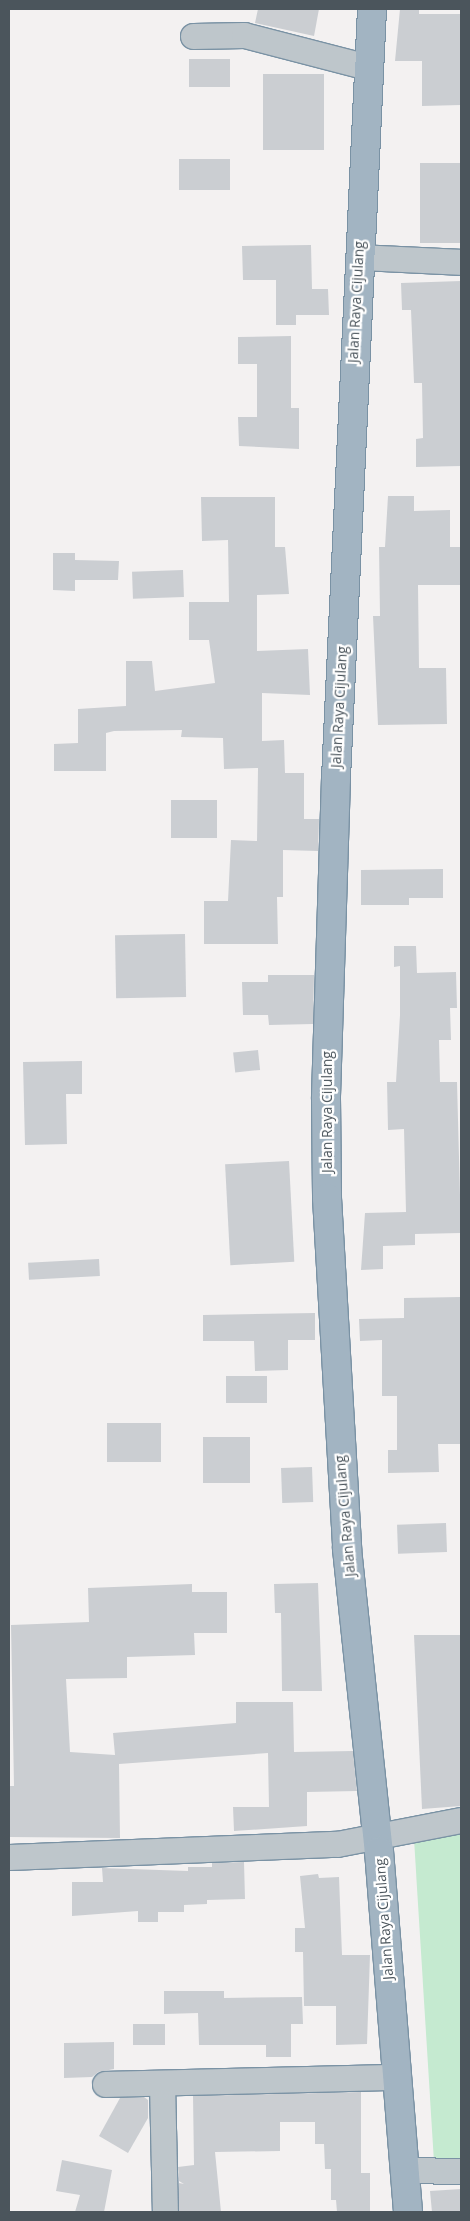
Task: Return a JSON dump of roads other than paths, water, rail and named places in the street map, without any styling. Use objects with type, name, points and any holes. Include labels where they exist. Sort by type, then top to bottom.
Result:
[{"type":"highway","name":"Jalan Raya Cijulang","points":[[372,9],[336,778],[327,1188],[347,1549],[378,1837],[408,2212]]},
{"type":"street","points":[[193,36],[244,35],[368,67]]},
{"type":"street","points":[[359,257],[461,262]]},
{"type":"street","points":[[9,1857],[338,1844],[461,1820]]},
{"type":"street","points":[[105,2084],[397,2077]]},
{"type":"street","points":[[162,2083],[165,2212]]},
{"type":"street","points":[[405,2170],[461,2171]]}]
